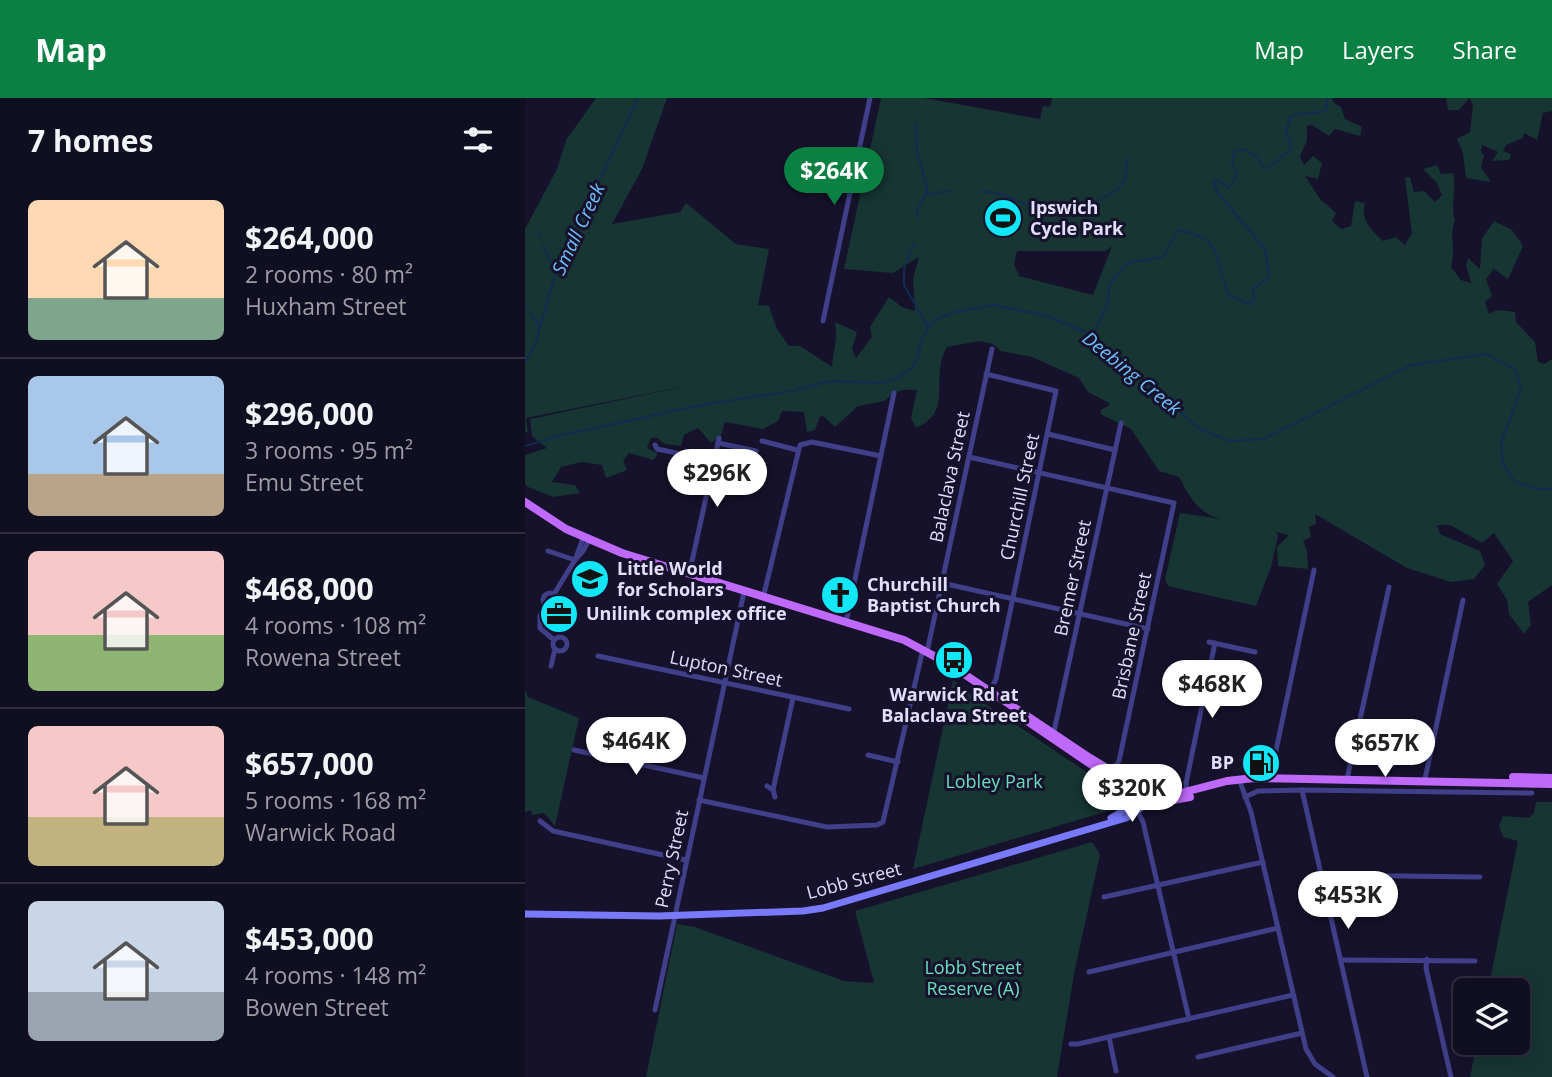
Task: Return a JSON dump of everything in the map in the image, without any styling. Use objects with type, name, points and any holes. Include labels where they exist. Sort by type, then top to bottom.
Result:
[{"type":"main road","points":[[525,502],[586,539],[689,575],[846,622],[925,650],[1143,796],[1188,795],[1239,781],[1270,779],[1552,778]]},
{"type":"main road","points":[[1052,736],[1112,772],[1143,796],[1145,805],[1138,812]]},
{"type":"main road","points":[[1447,779],[1552,783]]},
{"type":"main road","name":"Lobb Street","points":[[1098,825],[1123,813],[1143,796]]},
{"type":"main road","name":"Lobb Street","points":[[525,914],[659,916],[675,913],[786,912],[824,908],[1126,818],[1138,812]]},
{"type":"street","points":[[823,321],[870,98]]},
{"type":"street","name":"Balaclava Street","points":[[699,800],[827,828],[877,825],[883,822],[942,583],[992,349]]},
{"type":"street","name":"Churchill Street","points":[[986,374],[1055,389],[1056,393],[996,679],[990,692]]},
{"type":"street","points":[[846,622],[894,393]]},
{"type":"street","name":"Bremer Street","points":[[1052,736],[1121,423]]},
{"type":"street","points":[[1048,434],[1115,450]]},
{"type":"street","points":[[689,575],[718,440],[756,451]]},
{"type":"street","points":[[762,441],[797,450]]},
{"type":"street","points":[[763,598],[797,450],[806,441],[881,456]]},
{"type":"street","points":[[655,444],[657,449],[714,461]]},
{"type":"street","points":[[969,457],[1107,487]]},
{"type":"street","name":"Brisbane Street","points":[[1107,487],[1174,503],[1119,761],[1112,772]]},
{"type":"street","points":[[551,666],[554,640],[540,628],[540,616],[545,606],[544,596],[554,594],[586,539]]},
{"type":"street","points":[[548,551],[575,560]]},
{"type":"street","points":[[1270,779],[1314,569]]},
{"type":"street","points":[[942,583],[1148,629]]},
{"type":"street","points":[[1347,779],[1389,587]]},
{"type":"street","name":"Perry Street","points":[[655,1010],[744,592]]},
{"type":"street","points":[[545,606],[556,606],[558,601],[554,594]]},
{"type":"street","points":[[1425,779],[1463,600]]},
{"type":"street","points":[[554,640],[560,637],[567,643],[562,651],[555,649]]},
{"type":"street","points":[[1188,795],[1186,783],[1212,643],[1255,652]]},
{"type":"street","name":"Lupton Street","points":[[598,656],[849,709]]},
{"type":"street","points":[[771,791],[793,698]]},
{"type":"street","points":[[574,750],[704,778]]},
{"type":"street","points":[[868,755],[898,762]]},
{"type":"street","points":[[1239,781],[1263,862],[1306,1049],[1315,1064],[1333,1077]]},
{"type":"street","points":[[1245,797],[1258,791],[1302,790],[1532,793]]},
{"type":"street","points":[[1302,790],[1367,1077]]},
{"type":"street","points":[[1138,812],[1143,822],[1189,1019]]},
{"type":"street","points":[[540,821],[553,831],[686,860]]},
{"type":"street","points":[[1104,897],[1263,862]]},
{"type":"street","points":[[1322,875],[1480,877]]},
{"type":"street","points":[[1089,972],[1278,928]]},
{"type":"street","points":[[1464,951],[1464,961]]},
{"type":"street","points":[[1427,959],[1426,968],[1451,1077]]},
{"type":"street","points":[[1341,960],[1475,961]]},
{"type":"street","points":[[1071,1044],[1293,995]]},
{"type":"street","points":[[1198,1057],[1302,1033]]},
{"type":"street","points":[[1109,1037],[1116,1071]]},
{"type":"green space","points":[[596,98],[667,98],[642,169],[612,224],[680,212],[686,203],[736,244],[769,249],[758,305],[769,306],[777,329],[789,346],[800,346],[832,367],[836,339],[835,322],[857,332],[852,349],[856,358],[872,337],[870,327],[889,297],[902,307],[915,311],[913,278],[919,257],[893,273],[844,269],[881,98],[924,98],[1040,119],[1043,106],[1050,107],[1052,98],[1332,98],[1334,103],[1341,107],[1345,119],[1362,127],[1360,136],[1335,129],[1329,136],[1312,125],[1307,126],[1307,140],[1300,157],[1304,165],[1313,156],[1322,163],[1318,179],[1305,176],[1320,199],[1336,213],[1332,221],[1341,229],[1351,226],[1355,201],[1365,203],[1365,220],[1374,233],[1383,241],[1396,237],[1405,245],[1412,233],[1405,178],[1410,177],[1414,192],[1424,191],[1435,202],[1442,195],[1437,183],[1423,169],[1437,165],[1441,174],[1453,173],[1455,221],[1451,267],[1461,280],[1471,283],[1466,265],[1468,258],[1480,269],[1482,238],[1494,221],[1512,230],[1523,246],[1508,279],[1494,269],[1486,279],[1492,296],[1485,302],[1489,314],[1497,310],[1515,312],[1516,322],[1535,342],[1538,362],[1544,364],[1552,359],[1552,585],[1528,602],[1531,625],[1524,634],[1509,614],[1507,600],[1497,584],[1513,561],[1494,533],[1482,543],[1450,525],[1437,525],[1440,534],[1480,551],[1485,565],[1474,579],[1451,582],[1407,568],[1315,514],[1316,524],[1309,527],[1311,537],[1303,541],[1307,551],[1308,569],[1278,566],[1277,547],[1289,535],[1276,532],[1278,536],[1271,567],[1256,606],[1168,586],[1165,579],[1180,513],[1221,519],[1200,508],[1179,477],[1159,471],[1131,429],[1100,414],[1109,403],[1088,392],[1079,378],[1032,357],[1001,351],[993,344],[979,341],[947,347],[942,358],[935,413],[916,428],[911,418],[917,390],[903,390],[892,394],[885,401],[858,406],[835,427],[823,416],[820,417],[815,430],[807,432],[804,412],[782,411],[778,421],[763,429],[725,422],[721,435],[711,443],[698,428],[684,435],[681,446],[665,444],[657,438],[651,438],[647,448],[657,453],[653,460],[629,453],[623,461],[627,470],[606,478],[602,465],[581,462],[561,467],[552,482],[575,485],[580,493],[553,497],[528,487],[525,484],[525,455],[547,448],[532,436],[530,419],[691,385],[526,418],[528,432],[525,433],[525,229],[557,169],[566,140]],"holes":[[[1112,246],[1093,295],[1019,276],[1014,264],[1017,251],[1106,251]]]},
{"type":"green space","points":[[1446,98],[1469,98],[1459,110],[1448,110]]},
{"type":"green space","points":[[1469,98],[1552,98],[1552,111],[1543,113],[1537,140],[1524,133],[1523,138],[1506,145],[1503,151],[1511,154],[1509,160],[1492,161],[1498,152],[1482,145],[1484,156],[1481,167],[1491,182],[1466,178],[1463,153],[1457,139],[1470,132],[1473,105]]},
{"type":"green space","name":"Lobley Park","points":[[953,680],[1085,771],[1125,803],[1115,809],[913,869]]},
{"type":"green space","points":[[525,689],[528,697],[579,718],[555,826],[544,813],[532,815],[531,810],[525,812]]},
{"type":"green space","points":[[1536,802],[1552,802],[1552,1077],[1470,1077],[1475,1055],[1530,1055],[1530,978],[1490,978],[1518,841],[1503,837],[1499,826],[1503,816],[1529,818],[1534,813]]},
{"type":"green space","name":"Lobb Street Reserve (A)","points":[[1092,842],[1100,854],[1075,969],[1057,1077],[646,1077],[677,924],[695,927],[844,981],[874,983],[855,911]]},
{"type":"waterway","name":"Small Creek","points":[[525,362],[535,345],[554,278],[638,98]]},
{"type":"waterway","points":[[1093,337],[1107,304],[1110,284],[1127,263],[1163,257],[1178,230],[1194,234],[1211,245],[1216,252],[1229,295],[1250,304],[1255,298],[1252,290],[1269,277],[1265,249],[1218,193],[1213,181],[1219,181],[1228,188],[1234,182],[1237,172],[1232,165],[1234,152],[1244,149],[1258,158],[1263,168],[1268,168],[1289,151],[1291,144],[1286,132],[1290,117],[1326,110],[1328,98]]},
{"type":"waterway","points":[[916,122],[917,153],[927,186],[926,194],[917,210],[917,219]]},
{"type":"waterway","points":[[980,192],[1003,195],[1038,208],[1072,207],[1097,200],[1118,188],[1125,178],[1127,159]]},
{"type":"waterway","points":[[927,194],[950,191]]},
{"type":"waterway","points":[[538,232],[540,237]]},
{"type":"waterway","points":[[914,243],[904,269],[904,285],[928,327]]},
{"type":"waterway","points":[[543,245],[555,273]]},
{"type":"waterway","name":"Deebing Creek","points":[[525,446],[562,435],[707,404],[792,391],[830,381],[879,383],[894,380],[913,367],[922,338],[933,321],[955,312],[994,305],[1047,316],[1088,333],[1200,429],[1230,441],[1264,439],[1411,365],[1487,354],[1515,369],[1521,387],[1501,444],[1503,464],[1515,481],[1536,489],[1552,489]]},
{"type":"waterway","points":[[531,313],[539,327]]},
{"type":"place","name":"Ipswich Cycle Park","points":[[1003,218]]},
{"type":"place","name":"Little World for Scholars","points":[[590,579]]},
{"type":"place","name":"Churchill Baptist Church","points":[[840,595]]},
{"type":"place","name":"Unilink complex office","points":[[559,614]]},
{"type":"place","name":"Warwick Rd at Balaclava Street","points":[[954,660]]},
{"type":"place","name":"BP","points":[[1261,763]]}]
